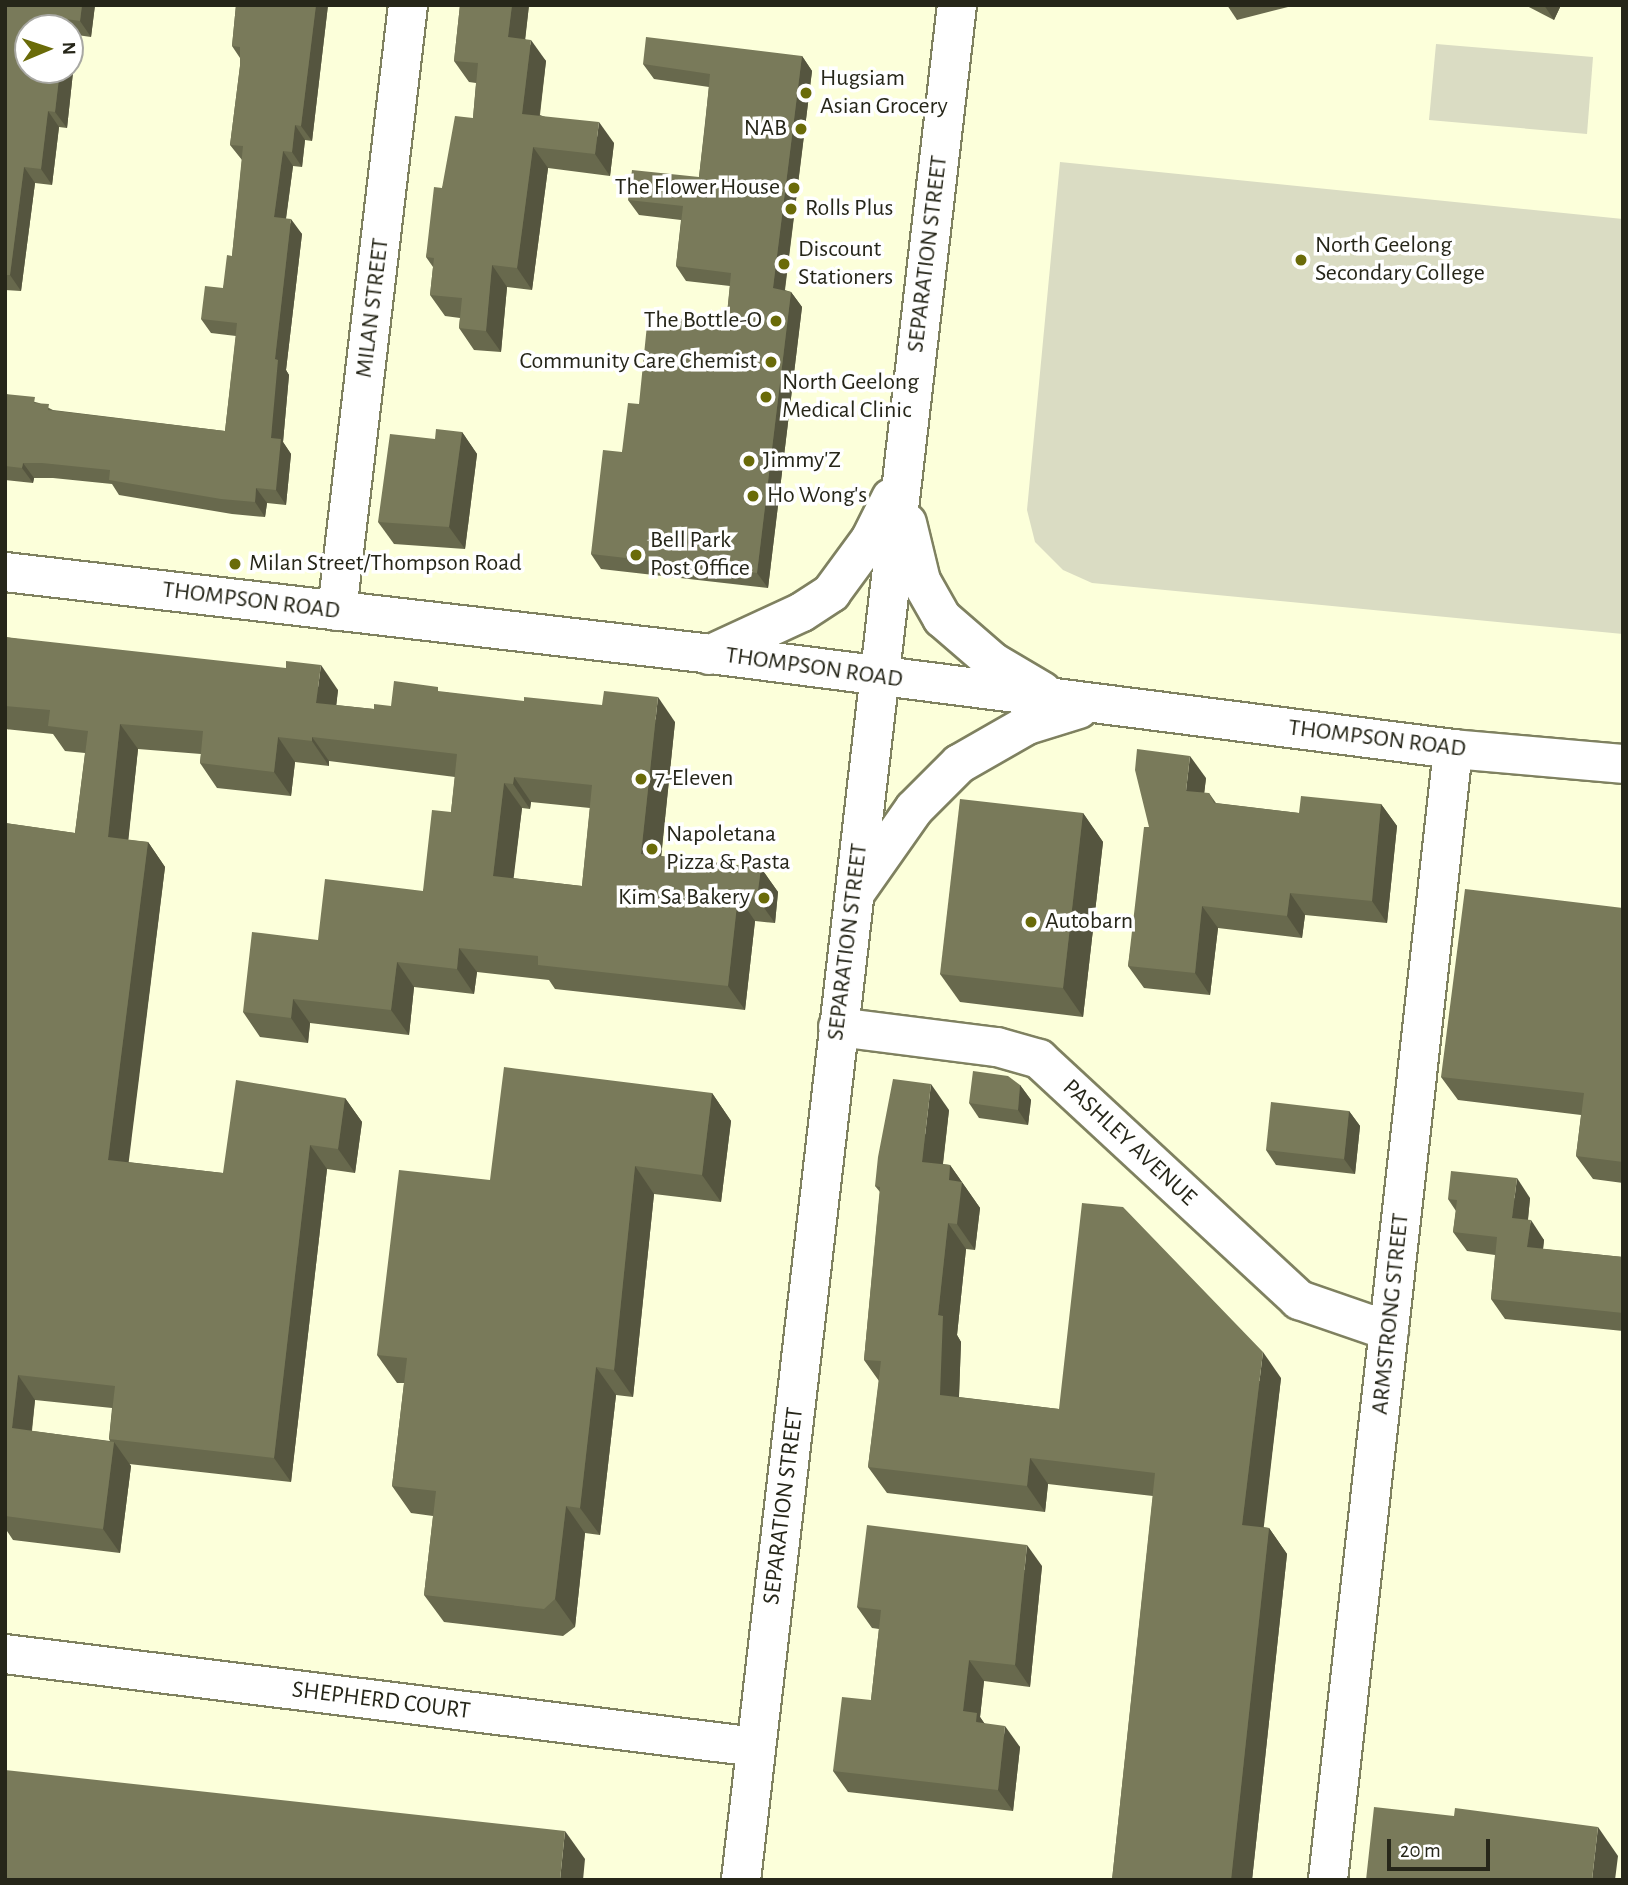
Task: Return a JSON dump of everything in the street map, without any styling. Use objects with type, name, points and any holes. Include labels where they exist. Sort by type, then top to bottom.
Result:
[{"type":"main road","name":"MILAN STREET","points":[[337,611],[408,5]]},
{"type":"main road","name":"SEPARATION STREET","points":[[741,1880],[957,5]]},
{"type":"main road","points":[[709,654],[802,612],[831,593],[870,540],[902,479]]},
{"type":"main road","points":[[902,479],[918,572],[939,614],[981,653],[1055,699]]},
{"type":"main road","name":"THOMPSON ROAD","points":[[5,572],[709,654],[1453,749],[1623,764]]},
{"type":"main road","points":[[854,895],[914,809],[959,764],[1027,725],[1095,704]]},
{"type":"main road","name":"ARMSTRONG STREET","points":[[1328,1880],[1453,749]]},
{"type":"main road","name":"PASHLEY AVENUE","points":[[838,1027],[997,1047],[1039,1059],[1299,1300],[1389,1331]]},
{"type":"main road","name":"SHEPHERD COURT","points":[[5,1654],[756,1747]]},
{"type":"green space","points":[[1436,44],[1593,57],[1587,134],[1429,120]]},
{"type":"green space","points":[[1060,162],[1623,219],[1623,634],[1092,583],[1063,570],[1035,542],[1027,510]]},
{"type":"building","points":[[5,5],[82,5],[81,14],[14,14],[14,84],[58,84],[55,112],[48,111],[41,169],[24,167],[10,275],[5,275]]},
{"type":"building","points":[[236,5],[316,5],[301,126],[295,125],[292,152],[283,151],[274,217],[291,219],[275,359],[278,360],[271,438],[281,439],[276,490],[256,488],[255,502],[221,499],[109,480],[110,470],[42,463],[23,463],[22,468],[5,466],[5,394],[35,397],[34,403],[49,404],[48,410],[225,431],[237,323],[201,319],[205,286],[223,288],[227,255],[232,256],[243,146],[230,145],[240,66],[240,47],[232,46]]},
{"type":"building","points":[[460,5],[512,5],[508,37],[531,40],[522,114],[599,122],[595,154],[533,147],[517,268],[492,265],[486,331],[459,328],[462,298],[430,295],[434,258],[426,257],[434,187],[442,188],[455,116],[473,118],[478,63],[454,61]]},
{"type":"building","points":[[646,37],[802,56],[773,288],[791,292],[757,573],[591,554],[603,450],[622,452],[628,403],[639,404],[648,315],[726,324],[731,273],[676,266],[683,206],[628,200],[632,170],[699,177],[705,126],[710,74],[643,64]]},
{"type":"building","points":[[436,429],[462,432],[449,527],[378,522],[390,434],[435,439]]},
{"type":"building","points":[[5,637],[286,668],[286,661],[321,665],[316,703],[374,709],[374,704],[391,706],[394,681],[438,687],[438,691],[524,701],[524,697],[602,705],[604,691],[658,697],[641,854],[761,868],[757,898],[738,896],[728,986],[538,965],[538,956],[459,948],[457,969],[397,962],[391,1010],[293,999],[291,1018],[243,1012],[252,932],[318,940],[325,879],[423,891],[432,810],[451,812],[457,754],[312,737],[312,741],[278,737],[274,772],[200,763],[203,731],[120,724],[108,837],[148,842],[108,1160],[223,1173],[236,1080],[345,1098],[338,1149],[310,1145],[274,1458],[109,1439],[115,1386],[18,1375],[12,1428],[114,1442],[103,1529],[5,1516],[5,823],[75,833],[88,731],[48,726],[50,710],[5,706]],"holes":[[[514,777],[592,785],[582,886],[493,876],[504,783],[513,784]]]},
{"type":"building","points":[[1137,749],[1190,756],[1186,791],[1209,793],[1214,803],[1299,813],[1301,796],[1381,804],[1372,901],[1290,893],[1287,916],[1202,906],[1195,973],[1128,966],[1144,827],[1149,827],[1135,770]]},
{"type":"building","name":"Autobarn","points":[[960,799],[1083,813],[1063,988],[940,974]]},
{"type":"building","points":[[1465,889],[1623,908],[1623,1162],[1576,1156],[1584,1093],[1441,1077]]},
{"type":"building","points":[[504,1067],[712,1093],[702,1175],[635,1166],[614,1370],[596,1367],[580,1508],[566,1506],[555,1599],[544,1609],[424,1595],[436,1491],[392,1486],[407,1358],[377,1355],[399,1170],[490,1180]]},
{"type":"building","points":[[973,1071],[1008,1076],[1020,1085],[1018,1110],[969,1103]]},
{"type":"building","points":[[893,1079],[931,1084],[922,1162],[950,1165],[949,1180],[962,1182],[957,1224],[948,1223],[938,1315],[943,1316],[940,1395],[1059,1409],[1082,1203],[1123,1207],[1263,1352],[1242,1525],[1269,1528],[1231,1880],[1112,1880],[1155,1473],[1030,1458],[1027,1486],[868,1467],[881,1361],[864,1360],[880,1187],[875,1186]]},
{"type":"building","points":[[1271,1102],[1349,1111],[1344,1159],[1266,1150]]},
{"type":"building","points":[[1451,1171],[1517,1178],[1512,1218],[1531,1220],[1527,1247],[1623,1257],[1623,1313],[1491,1299],[1497,1237],[1453,1232],[1457,1200],[1448,1199]]},
{"type":"building","points":[[867,1525],[1027,1545],[1015,1665],[969,1660],[963,1711],[977,1713],[976,1722],[1005,1726],[998,1790],[833,1771],[842,1697],[871,1700],[881,1610],[857,1607]]},
{"type":"building","points":[[5,1770],[565,1831],[560,1880],[5,1880]]},
{"type":"building","points":[[1374,1807],[1454,1816],[1455,1808],[1598,1827],[1592,1880],[1366,1880]]},
{"type":"place","name":"Hugsiam Asian Grocery","points":[[806,93]]},
{"type":"place","name":"NAB","points":[[801,129]]},
{"type":"place","name":"The Flower House","points":[[794,188]]},
{"type":"place","name":"Rolls Plus","points":[[791,209]]},
{"type":"place","name":"North Geelong Secondary College","points":[[1301,260]]},
{"type":"place","name":"Discount Stationers","points":[[784,264]]},
{"type":"place","name":"The Bottle-O","points":[[776,321]]},
{"type":"place","name":"Community Care Chemist","points":[[771,362]]},
{"type":"place","name":"North Geelong Medical Clinic","points":[[766,397]]},
{"type":"place","name":"Jimmy'Z","points":[[749,461]]},
{"type":"place","name":"Ho Wong's","points":[[753,496]]},
{"type":"place","name":"Bell Park Post Office","points":[[636,555]]},
{"type":"place","name":"Milan Street/Thompson Road","points":[[235,564]]},
{"type":"place","name":"7-Eleven","points":[[641,779]]},
{"type":"place","name":"Napoletana Pizza & Pasta","points":[[652,849]]},
{"type":"place","name":"Kim Sa Bakery","points":[[764,898]]},
{"type":"place","name":"Autobarn","points":[[1031,922]]}]
